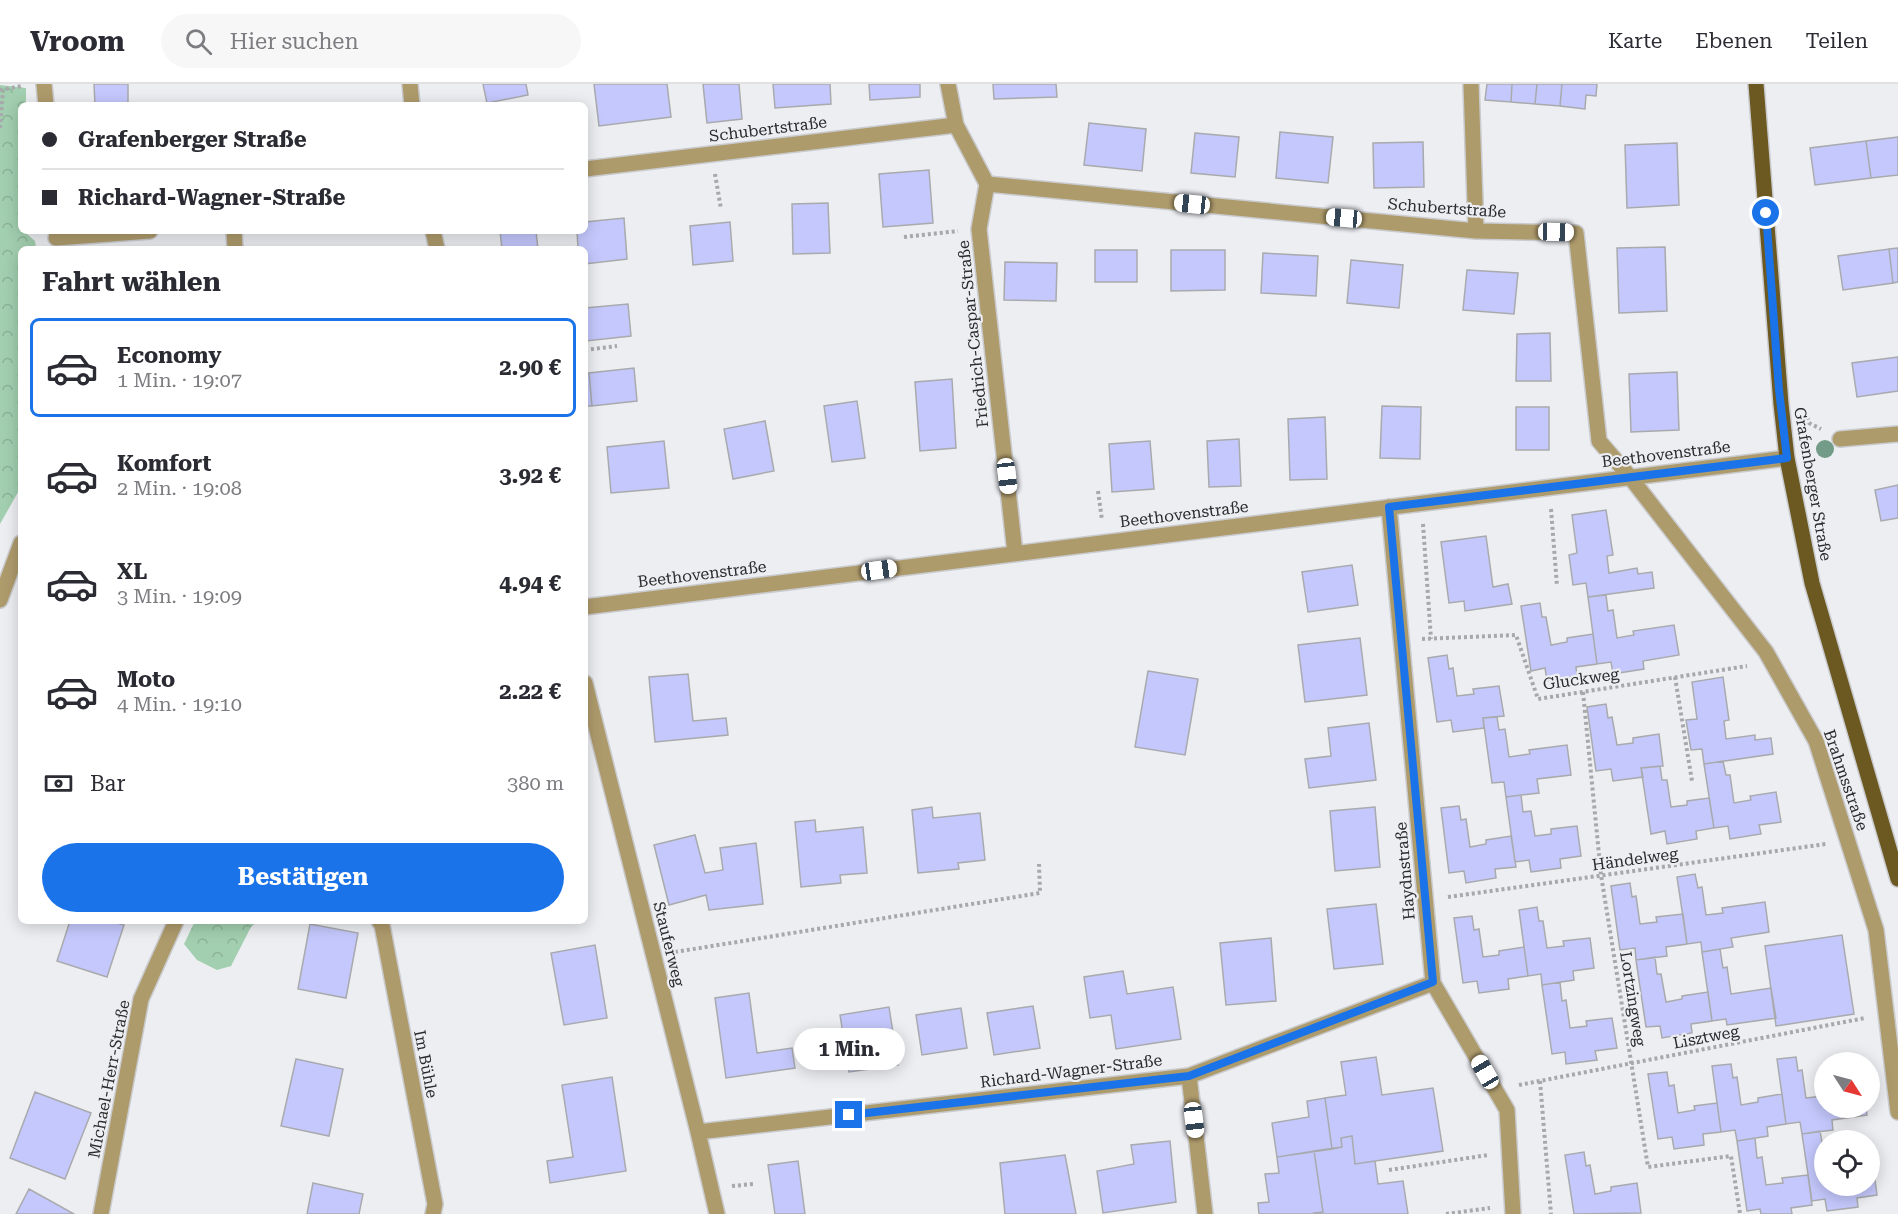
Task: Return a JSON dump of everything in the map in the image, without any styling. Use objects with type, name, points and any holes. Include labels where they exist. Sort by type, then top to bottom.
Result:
[{"type":"main road","name":"Grafenberger Straße","points":[[1756,84],[1787,458],[1812,583],[1898,879]]},
{"type":"street","points":[[44,84],[46,102]]},
{"type":"street","points":[[410,84],[412,102]]},
{"type":"street","points":[[948,84],[956,124],[987,184]]},
{"type":"street","points":[[1471,84],[1476,231]]},
{"type":"street","name":"Schubertstraße","points":[[588,169],[956,124]]},
{"type":"street","name":"Schubertstraße","points":[[987,184],[1476,231],[1576,233],[1599,441],[1630,477]]},
{"type":"street","name":"Friedrich-Caspar-Straße","points":[[987,184],[979,229],[1015,553]]},
{"type":"street","points":[[56,239],[115,234]]},
{"type":"street","points":[[1840,439],[1898,434]]},
{"type":"street","name":"Beethovenstraße","points":[[588,607],[1787,458]]},
{"type":"street","name":"Brahmsstraße","points":[[1630,477],[1766,652],[1816,741],[1876,930],[1898,1112]]},
{"type":"street","name":"Haydnstraße","points":[[1389,507],[1433,982],[1507,1110],[1512,1209]]},
{"type":"street","points":[[0,600],[3,584],[18,550]]},
{"type":"street","name":"Stauferweg","points":[[588,695],[717,1214]]},
{"type":"street","name":"Michael-Herr-Straße","points":[[101,1214],[141,999],[175,924]]},
{"type":"street","name":"Im Bühle","points":[[381,924],[435,1204],[433,1214]]},
{"type":"street","name":"Richard-Wagner-Straße","points":[[698,1132],[1189,1076],[1433,982]]},
{"type":"street","points":[[1189,1076],[1205,1214]]},
{"type":"path","points":[[0,128],[2,90],[29,84]]},
{"type":"path","points":[[712,154],[721,209]]},
{"type":"path","points":[[904,237],[979,229]]},
{"type":"path","points":[[588,350],[617,346]]},
{"type":"path","points":[[1806,415],[1809,423],[1840,439]]},
{"type":"path","points":[[1549,487],[1557,586]]},
{"type":"path","points":[[1098,491],[1105,542]]},
{"type":"path","points":[[1422,502],[1431,639]]},
{"type":"path","name":"Gluckweg","points":[[1401,640],[1516,635],[1538,699],[1771,662]]},
{"type":"path","points":[[1675,677],[1692,781]]},
{"type":"path","name":"Lortzingweg","points":[[1582,692],[1601,875],[1648,1167],[1731,1156],[1740,1214]]},
{"type":"path","name":"Händelweg","points":[[1425,900],[1848,841]]},
{"type":"path","points":[[653,956],[1040,893],[1039,864]]},
{"type":"path","name":"Lisztweg","points":[[1495,1089],[1886,1014]]},
{"type":"path","points":[[1539,1081],[1551,1214]]},
{"type":"path","points":[[1389,1170],[1509,1152]]},
{"type":"path","points":[[1446,1214],[1512,1209]]},
{"type":"green space","points":[[0,85],[26,88],[26,102],[18,102],[18,234],[27,234],[35,241],[36,246],[18,246],[18,492],[0,524]]},
{"type":"green space","points":[[194,924],[254,924],[231,966],[217,970],[197,960],[184,944]]},
{"type":"building","points":[[94,84],[128,84],[128,102],[95,102]]},
{"type":"building","points":[[483,84],[526,84],[528,95],[487,102]]},
{"type":"building","points":[[594,84],[667,84],[671,117],[599,126]]},
{"type":"building","points":[[703,84],[739,84],[742,119],[707,123]]},
{"type":"building","points":[[773,84],[830,84],[831,104],[775,108]]},
{"type":"building","points":[[869,84],[920,84],[920,97],[870,100]]},
{"type":"building","points":[[993,84],[1056,84],[1057,97],[994,99]]},
{"type":"building","points":[[1487,84],[1512,84],[1511,102],[1485,100]]},
{"type":"building","points":[[1512,84],[1537,84],[1535,104],[1511,102]]},
{"type":"building","points":[[1537,84],[1562,84],[1560,106],[1535,104]]},
{"type":"building","points":[[1562,84],[1597,84],[1596,96],[1586,95],[1585,109],[1560,106]]},
{"type":"building","points":[[1089,123],[1146,129],[1142,171],[1084,165]]},
{"type":"building","points":[[1280,132],[1333,137],[1328,183],[1276,178]]},
{"type":"building","points":[[1195,133],[1239,137],[1235,177],[1191,173]]},
{"type":"building","points":[[1898,137],[1898,175],[1871,178],[1866,141]]},
{"type":"building","points":[[1866,141],[1871,178],[1815,185],[1810,148]]},
{"type":"building","points":[[1423,142],[1424,187],[1374,188],[1373,143]]},
{"type":"building","points":[[1677,143],[1679,205],[1627,208],[1625,145]]},
{"type":"building","points":[[929,170],[933,223],[883,227],[879,174]]},
{"type":"building","points":[[828,203],[830,253],[793,254],[792,204]]},
{"type":"building","points":[[624,218],[627,259],[588,264],[588,246],[578,246],[577,234],[588,234],[588,222]]},
{"type":"building","points":[[730,222],[733,261],[693,265],[690,226]]},
{"type":"building","points":[[500,234],[536,234],[538,246],[502,246]]},
{"type":"building","points":[[1665,247],[1667,311],[1619,313],[1617,248]]},
{"type":"building","points":[[1898,248],[1898,282],[1893,283],[1889,249]]},
{"type":"building","points":[[1889,249],[1893,283],[1843,290],[1838,256]]},
{"type":"building","points":[[1095,250],[1137,250],[1137,282],[1095,282]]},
{"type":"building","points":[[1171,250],[1225,250],[1225,290],[1171,291]]},
{"type":"building","points":[[1263,253],[1318,256],[1316,296],[1261,293]]},
{"type":"building","points":[[1351,260],[1403,265],[1399,308],[1347,303]]},
{"type":"building","points":[[1005,262],[1057,263],[1056,301],[1004,300]]},
{"type":"building","points":[[1467,270],[1518,273],[1514,314],[1463,310]]},
{"type":"building","points":[[628,304],[631,336],[588,341],[588,308]]},
{"type":"building","points":[[1550,333],[1551,381],[1516,381],[1517,334]]},
{"type":"building","points":[[1898,357],[1898,391],[1857,397],[1852,363]]},
{"type":"building","points":[[634,368],[637,401],[592,406],[589,373]]},
{"type":"building","points":[[1677,372],[1679,430],[1631,432],[1629,374]]},
{"type":"building","points":[[588,373],[589,373],[592,406],[588,406]]},
{"type":"building","points":[[952,379],[956,448],[920,451],[915,382]]},
{"type":"building","points":[[857,401],[865,458],[832,462],[824,406]]},
{"type":"building","points":[[1382,406],[1421,407],[1420,459],[1380,458]]},
{"type":"building","points":[[1516,407],[1549,407],[1549,450],[1516,450]]},
{"type":"building","points":[[1325,417],[1327,479],[1290,480],[1288,419]]},
{"type":"building","points":[[765,421],[774,471],[733,479],[724,429]]},
{"type":"building","points":[[1239,439],[1241,486],[1209,487],[1207,441]]},
{"type":"building","points":[[664,441],[669,488],[611,493],[607,447]]},
{"type":"building","points":[[1150,441],[1154,489],[1112,492],[1109,444]]},
{"type":"building","points":[[1898,485],[1898,518],[1881,521],[1875,490]]},
{"type":"building","points":[[1606,510],[1613,555],[1607,556],[1609,573],[1637,568],[1638,574],[1652,572],[1654,588],[1588,597],[1586,583],[1573,585],[1569,555],[1577,553],[1572,515]]},
{"type":"building","points":[[1486,536],[1493,587],[1508,584],[1512,604],[1465,611],[1464,601],[1449,603],[1441,542]]},
{"type":"building","points":[[1352,565],[1358,605],[1308,612],[1302,572]]},
{"type":"building","points":[[1606,595],[1608,611],[1613,610],[1617,638],[1634,635],[1633,631],[1674,625],[1679,655],[1643,661],[1644,669],[1613,674],[1611,662],[1597,664],[1588,597]]},
{"type":"building","points":[[1540,603],[1542,617],[1546,617],[1551,645],[1567,642],[1567,638],[1593,634],[1597,664],[1576,667],[1577,676],[1547,681],[1545,668],[1531,671],[1521,606]]},
{"type":"building","points":[[1360,638],[1367,695],[1305,702],[1298,645]]},
{"type":"building","points":[[1447,655],[1449,669],[1453,668],[1457,696],[1474,694],[1473,689],[1499,686],[1504,716],[1483,718],[1484,728],[1453,732],[1451,720],[1437,722],[1428,658]]},
{"type":"building","points":[[1148,671],[1198,679],[1185,755],[1135,747]]},
{"type":"building","points":[[688,674],[693,721],[726,718],[728,735],[655,742],[649,677]]},
{"type":"building","points":[[1723,677],[1729,720],[1724,721],[1726,739],[1755,735],[1755,740],[1771,738],[1773,754],[1704,764],[1702,749],[1691,750],[1686,720],[1697,719],[1692,682]]},
{"type":"building","points":[[1606,704],[1608,718],[1612,717],[1617,745],[1633,743],[1633,738],[1659,734],[1663,766],[1641,768],[1643,777],[1613,781],[1611,769],[1596,771],[1587,707]]},
{"type":"building","points":[[1497,717],[1499,730],[1505,729],[1509,757],[1530,754],[1529,750],[1567,745],[1571,775],[1537,779],[1539,793],[1506,797],[1504,782],[1492,783],[1483,718]]},
{"type":"building","points":[[1369,723],[1376,780],[1309,788],[1305,759],[1331,756],[1328,728]]},
{"type":"building","points":[[1723,761],[1726,775],[1730,775],[1734,803],[1751,800],[1750,796],[1776,792],[1781,822],[1759,825],[1761,834],[1730,839],[1728,826],[1714,828],[1704,764]]},
{"type":"building","points":[[1660,766],[1662,780],[1667,780],[1671,807],[1687,805],[1687,801],[1709,798],[1714,828],[1696,831],[1697,839],[1667,844],[1665,831],[1651,834],[1641,768]]},
{"type":"building","points":[[1521,795],[1523,812],[1531,811],[1535,836],[1551,834],[1551,829],[1577,826],[1581,856],[1560,859],[1561,868],[1531,872],[1529,860],[1515,862],[1506,797]]},
{"type":"building","points":[[1459,806],[1461,820],[1466,819],[1470,847],[1486,844],[1486,840],[1511,836],[1516,867],[1495,869],[1496,878],[1466,883],[1464,871],[1449,873],[1441,808]]},
{"type":"building","points":[[932,807],[933,818],[980,813],[985,860],[958,863],[959,869],[918,873],[912,810]]},
{"type":"building","points":[[1375,807],[1380,867],[1335,871],[1330,811]]},
{"type":"building","points":[[815,820],[816,832],[863,827],[867,873],[840,875],[841,883],[801,887],[795,822]]},
{"type":"building","points":[[695,835],[705,873],[723,870],[720,848],[756,843],[763,904],[709,910],[706,895],[669,905],[654,845]]},
{"type":"building","points":[[1695,874],[1698,888],[1702,887],[1706,915],[1723,913],[1722,908],[1765,902],[1769,932],[1731,938],[1733,947],[1702,952],[1701,942],[1687,944],[1677,877]]},
{"type":"building","points":[[1630,883],[1632,897],[1636,896],[1640,924],[1657,922],[1656,917],[1683,914],[1687,944],[1666,947],[1667,956],[1636,960],[1635,948],[1620,950],[1611,886]]},
{"type":"building","points":[[1376,904],[1383,964],[1334,969],[1327,909]]},
{"type":"building","points":[[1537,907],[1539,921],[1543,921],[1547,948],[1564,946],[1563,941],[1590,938],[1594,968],[1573,971],[1574,980],[1542,985],[1541,974],[1528,976],[1519,910]]},
{"type":"building","points":[[1472,916],[1474,930],[1479,929],[1483,957],[1499,955],[1499,951],[1524,947],[1528,976],[1508,979],[1509,989],[1479,993],[1477,981],[1463,983],[1454,918]]},
{"type":"building","points":[[69,924],[124,925],[107,977],[57,961]]},
{"type":"building","points":[[310,924],[358,933],[346,998],[298,989]]},
{"type":"building","points":[[1842,935],[1854,1014],[1776,1026],[1765,946]]},
{"type":"building","points":[[1271,938],[1276,1001],[1226,1005],[1220,943]]},
{"type":"building","points":[[595,945],[607,1018],[564,1025],[551,953]]},
{"type":"building","points":[[1720,949],[1723,968],[1727,967],[1731,994],[1771,988],[1776,1018],[1727,1025],[1726,1019],[1712,1021],[1702,952]]},
{"type":"building","points":[[1655,957],[1657,974],[1661,974],[1666,1002],[1682,999],[1682,996],[1708,992],[1712,1021],[1691,1024],[1692,1033],[1662,1038],[1660,1026],[1646,1027],[1636,960]]},
{"type":"building","points":[[1123,971],[1127,994],[1173,987],[1181,1039],[1116,1049],[1111,1015],[1090,1018],[1084,977]]},
{"type":"building","points":[[1560,982],[1562,1001],[1566,1000],[1570,1028],[1587,1026],[1586,1021],[1612,1018],[1617,1048],[1595,1051],[1597,1060],[1566,1064],[1565,1052],[1552,1054],[1542,985]]},
{"type":"building","points":[[749,993],[757,1053],[792,1048],[795,1068],[726,1078],[715,998]]},
{"type":"building","points":[[1033,1006],[1040,1048],[994,1055],[987,1013]]},
{"type":"building","points":[[889,1007],[898,1065],[849,1072],[840,1015]]},
{"type":"building","points":[[961,1008],[967,1048],[922,1055],[916,1015]]},
{"type":"building","points":[[1376,1057],[1382,1095],[1433,1088],[1443,1151],[1355,1164],[1352,1136],[1341,1138],[1342,1147],[1332,1149],[1325,1098],[1346,1095],[1341,1062]]},
{"type":"building","points":[[1796,1057],[1798,1071],[1802,1070],[1806,1098],[1814,1097],[1814,1118],[1846,1118],[1832,1120],[1833,1130],[1814,1130],[1814,1132],[1802,1134],[1800,1122],[1786,1124],[1777,1059]]},
{"type":"building","points":[[296,1059],[343,1069],[329,1136],[281,1126]]},
{"type":"building","points":[[1731,1064],[1733,1078],[1737,1077],[1741,1105],[1758,1102],[1758,1098],[1782,1094],[1786,1124],[1767,1127],[1768,1136],[1737,1141],[1735,1130],[1721,1132],[1712,1066]]},
{"type":"building","points":[[1667,1072],[1669,1086],[1674,1085],[1678,1113],[1695,1110],[1694,1106],[1717,1103],[1721,1132],[1703,1134],[1704,1145],[1674,1149],[1672,1137],[1658,1139],[1648,1074]]},
{"type":"building","points":[[612,1077],[626,1171],[550,1183],[547,1161],[573,1157],[562,1085]]},
{"type":"building","points":[[35,1092],[91,1113],[65,1179],[10,1158]]},
{"type":"building","points":[[1325,1098],[1332,1149],[1277,1157],[1272,1123],[1309,1117],[1307,1101]]},
{"type":"building","points":[[1814,1132],[1814,1196],[1870,1196],[1857,1198],[1858,1207],[1827,1211],[1825,1199],[1812,1201],[1802,1134]]},
{"type":"building","points":[[1352,1136],[1355,1164],[1375,1161],[1378,1184],[1403,1181],[1408,1214],[1314,1213],[1323,1212],[1314,1151],[1342,1147],[1341,1138]]},
{"type":"building","points":[[1755,1138],[1757,1158],[1762,1157],[1766,1185],[1783,1183],[1782,1178],[1808,1175],[1812,1205],[1791,1208],[1792,1214],[1761,1214],[1760,1209],[1747,1211],[1737,1141]]},
{"type":"building","points":[[1170,1141],[1176,1202],[1103,1213],[1097,1171],[1134,1164],[1131,1145]]},
{"type":"building","points":[[1314,1151],[1323,1212],[1259,1214],[1258,1203],[1269,1202],[1265,1174],[1279,1173],[1277,1157]]},
{"type":"building","points":[[1584,1152],[1586,1166],[1590,1165],[1595,1194],[1611,1191],[1611,1187],[1637,1183],[1641,1213],[1574,1214],[1565,1155]]},
{"type":"building","points":[[1065,1155],[1076,1214],[1005,1214],[1000,1163]]},
{"type":"building","points":[[798,1161],[805,1214],[775,1214],[768,1165]]},
{"type":"building","points":[[313,1183],[363,1194],[359,1214],[307,1214]]},
{"type":"building","points":[[29,1189],[74,1214],[16,1214]]},
{"type":"route","points":[[849,1115],[1189,1076],[1433,982],[1389,507],[1787,458],[1779,390],[1766,213]]}]
